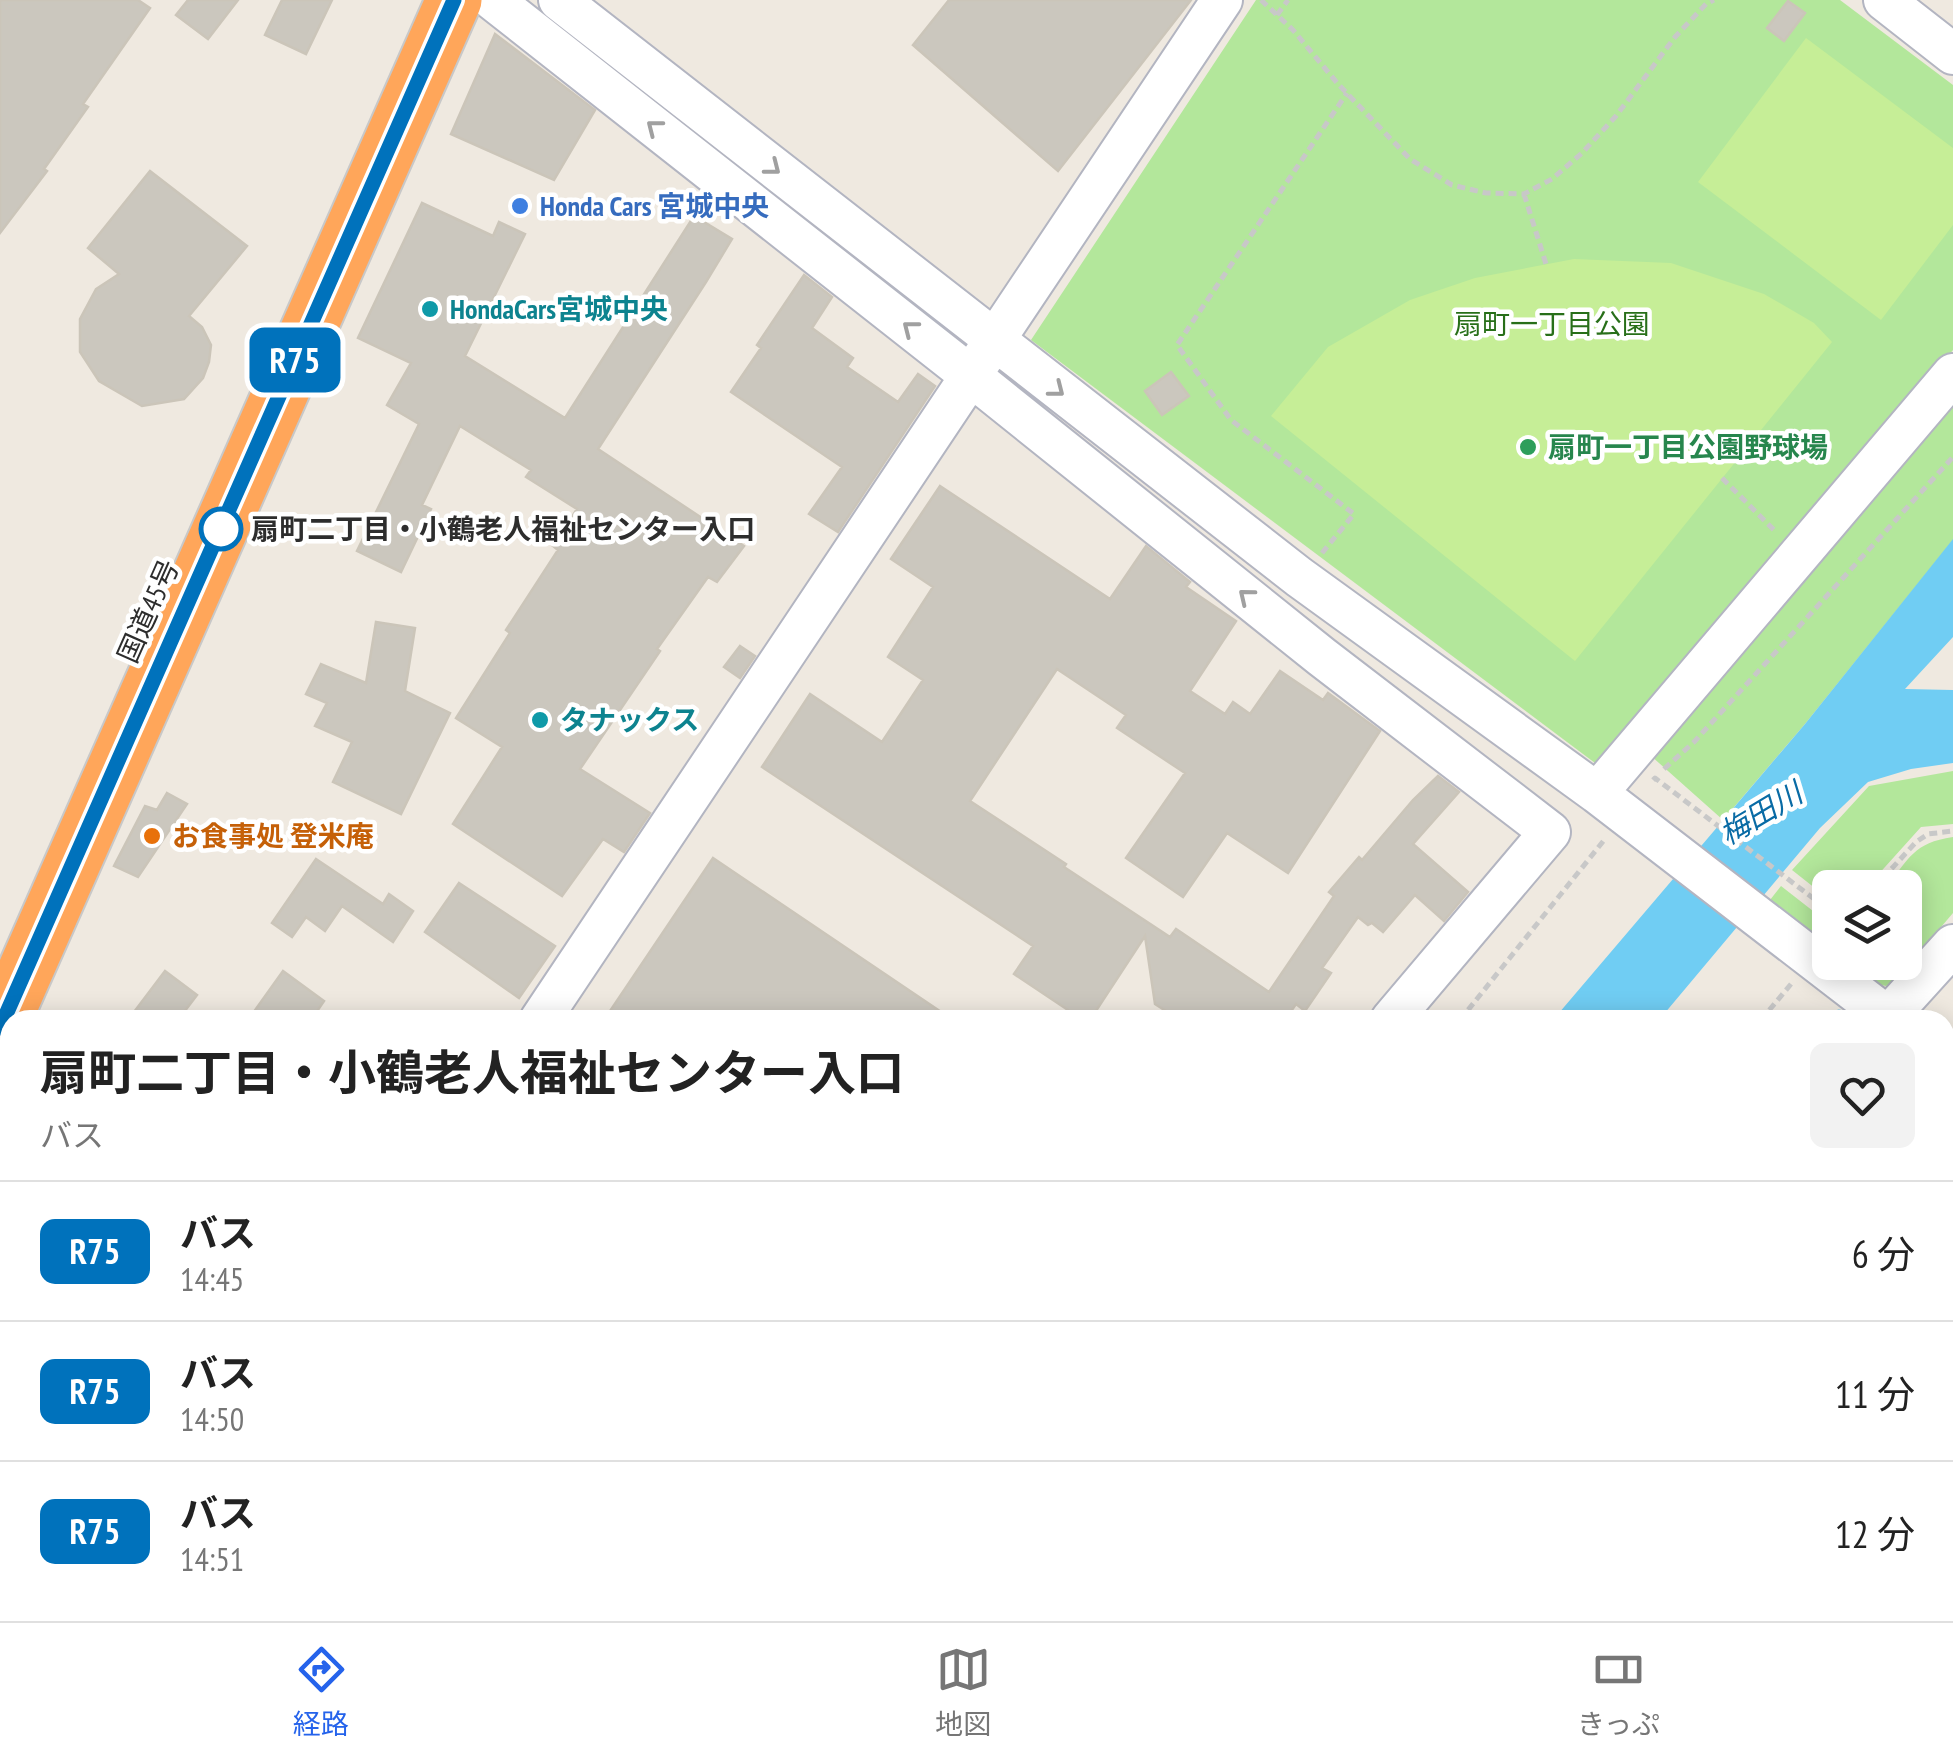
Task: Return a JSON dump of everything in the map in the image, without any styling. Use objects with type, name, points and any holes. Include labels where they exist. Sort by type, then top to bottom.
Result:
[{"type":"highway","name":"国道45号","points":[[0,947],[417,0]]},
{"type":"highway","name":"国道45号","points":[[8,1010],[454,0]]},
{"type":"street","points":[[493,0],[1322,657],[1550,832],[1399,1010]]},
{"type":"street","points":[[558,0],[1299,577],[1619,810],[1876,1010]]},
{"type":"street","points":[[547,1010],[1222,0]]},
{"type":"street","points":[[1884,0],[1953,54]]},
{"type":"street","points":[[1619,810],[1799,556],[1953,374]]},
{"type":"street","points":[[1322,657],[1352,616]]},
{"type":"street","points":[[1895,1010],[1953,945]]},
{"type":"path","points":[[1260,0],[1293,30],[1410,159],[1452,185],[1486,193],[1524,194],[1552,179],[1582,153],[1616,116],[1675,37],[1714,0]]},
{"type":"path","points":[[1277,15],[1288,0]]},
{"type":"path","points":[[1299,577],[1354,514],[1231,420],[1177,346],[1347,94]]},
{"type":"path","points":[[1524,194],[1546,264]]},
{"type":"path","points":[[1655,778],[1694,742],[1953,457]]},
{"type":"path","points":[[1722,478],[1799,556]]},
{"type":"path","points":[[1664,786],[1812,897]]},
{"type":"path","points":[[1468,1010],[1619,810]]},
{"type":"path","points":[[1890,870],[1928,834],[1953,831]]},
{"type":"path","points":[[1768,1010],[1805,954]]},
{"type":"green space","name":"扇町一丁目公園","points":[[1256,0],[1840,0],[1953,85],[1953,350],[1603,769],[1031,340]]},
{"type":"green space","points":[[1806,38],[1953,148],[1953,225],[1881,320],[1698,182]]},
{"type":"green space","name":"扇町一丁目公園野球場","points":[[1574,259],[1671,263],[1764,294],[1814,323],[1832,342],[1575,661],[1271,416],[1328,347],[1410,300],[1475,278]]},
{"type":"green space","points":[[1953,399],[1953,540],[1723,820],[1650,755]]},
{"type":"green space","points":[[1953,771],[1953,824],[1921,827],[1882,870],[1812,870],[1812,886],[1792,870],[1869,786]]},
{"type":"green space","points":[[1953,837],[1953,913],[1922,949],[1922,870],[1899,870],[1921,848]]},
{"type":"green space","points":[[1781,886],[1812,910],[1812,932],[1770,900]]},
{"type":"green space","points":[[1871,980],[1896,980],[1886,986]]},
{"type":"water","name":"梅田川","points":[[1953,539],[1953,637],[1905,689],[1953,690],[1953,763],[1911,769],[1868,782],[1820,828],[1667,1010],[1562,1010],[1805,724]]},
{"type":"building","points":[[0,0],[138,0],[150,8],[83,104],[88,107],[44,169],[47,171],[0,233]]},
{"type":"building","points":[[188,0],[238,0],[208,39],[176,15]]},
{"type":"building","points":[[282,0],[332,0],[306,54],[265,35]]},
{"type":"building","points":[[949,0],[1191,0],[1058,171],[913,45]]},
{"type":"building","points":[[1788,1],[1805,13],[1784,41],[1767,28]]},
{"type":"building","points":[[495,34],[595,110],[554,180],[451,134]]},
{"type":"building","points":[[150,171],[247,246],[189,316],[202,327],[211,345],[203,378],[184,399],[142,406],[99,381],[80,352],[80,319],[96,289],[119,274],[88,248]]},
{"type":"building","points":[[422,203],[493,236],[499,222],[525,234],[465,356],[565,418],[694,216],[732,239],[598,449],[744,546],[717,582],[708,577],[580,769],[650,813],[624,852],[603,839],[562,896],[453,824],[502,747],[456,718],[510,633],[506,630],[558,550],[553,546],[577,509],[526,477],[531,470],[460,426],[422,505],[431,509],[401,572],[357,551],[419,424],[387,405],[411,363],[358,338]]},
{"type":"building","points":[[804,275],[832,297],[812,328],[853,358],[847,367],[898,402],[918,374],[935,386],[838,532],[809,514],[842,467],[731,392]]},
{"type":"building","points":[[1171,372],[1189,396],[1162,415],[1145,391]]},
{"type":"building","points":[[940,486],[1110,599],[1146,546],[1190,582],[1186,587],[1236,621],[1190,691],[1225,714],[1233,702],[1250,714],[1280,671],[1323,700],[1328,693],[1380,731],[1288,873],[1227,833],[1183,897],[1126,858],[1185,773],[1117,728],[1126,715],[1057,669],[970,801],[1170,937],[1176,929],[1269,992],[1334,896],[1329,892],[1438,776],[1459,792],[1413,844],[1468,892],[1444,921],[1415,895],[1383,932],[1358,917],[1322,968],[1331,973],[1306,1010],[1296,1004],[1292,1010],[1164,1010],[1155,1004],[1145,936],[1097,1010],[1068,1010],[1014,974],[1033,946],[762,767],[810,694],[882,742],[923,680],[888,657],[933,587],[891,559]]},
{"type":"building","points":[[376,622],[415,628],[405,691],[450,713],[401,814],[333,782],[352,742],[315,726],[327,703],[306,694],[321,664],[366,683]]},
{"type":"building","points":[[740,646],[755,656],[740,678],[724,667]]},
{"type":"building","points":[[167,793],[187,804],[138,877],[114,866],[145,806],[157,810]]},
{"type":"building","points":[[713,858],[938,1010],[611,1010]]},
{"type":"building","points":[[316,859],[383,904],[389,894],[413,911],[393,942],[342,906],[325,931],[306,917],[292,937],[272,923]]},
{"type":"building","points":[[459,883],[555,946],[519,998],[425,932]]},
{"type":"building","points":[[165,971],[197,995],[186,1010],[136,1010]]},
{"type":"building","points":[[283,971],[324,1001],[318,1010],[255,1010]]},
{"type":"bus line","name":"R75","points":[[8,1010],[454,0]]},
{"type":"place","name":"Honda Cars 宮城中央","points":[[520,206]]},
{"type":"place","name":"HondaCars宮城中央","points":[[430,309]]},
{"type":"place","name":"扇町一丁目公園野球場","points":[[1528,447]]},
{"type":"place","name":"扇町二丁目・小鶴老人福祉センター入口","points":[[221,529]]},
{"type":"place","name":"タナックス","points":[[540,720]]},
{"type":"place","name":"お食事処 登米庵","points":[[152,836]]}]
